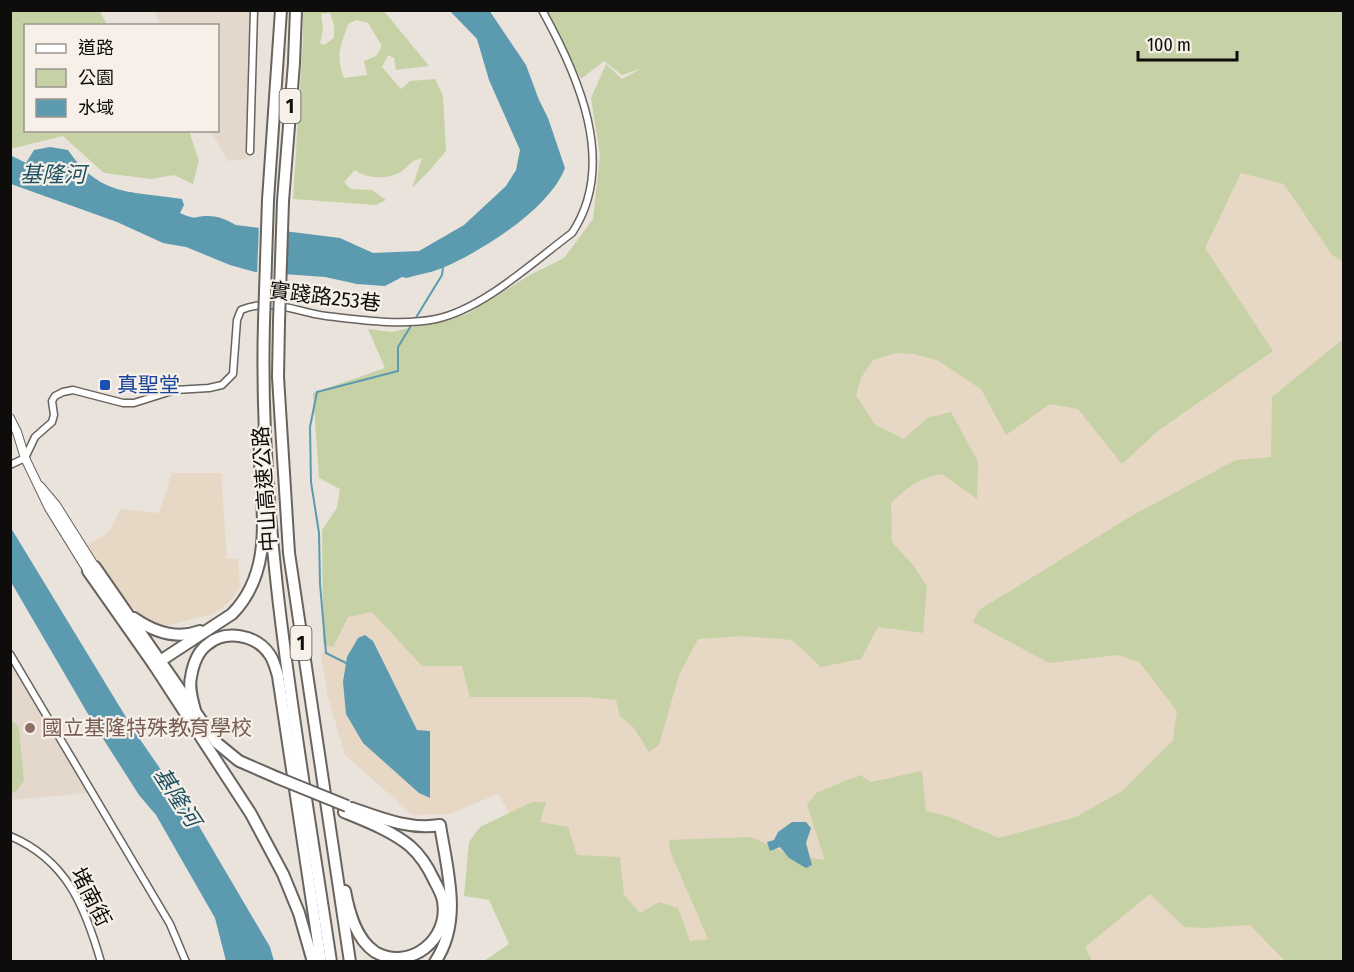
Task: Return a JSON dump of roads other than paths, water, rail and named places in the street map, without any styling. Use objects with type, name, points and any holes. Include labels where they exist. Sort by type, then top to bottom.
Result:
[{"type":"highway","name":"中山高速公路","points":[[281,10],[268,200],[263,377],[272,552],[331,962]]},
{"type":"highway","name":"中山高速公路","points":[[296,10],[283,201],[278,377],[289,553],[350,962]]},
{"type":"highway","points":[[158,663],[232,614],[243,604],[250,591],[261,561],[259,441],[263,377]]},
{"type":"highway","points":[[92,569],[125,611],[213,749],[247,772],[277,781],[345,809],[409,845],[421,858],[443,900],[443,921],[437,938],[426,951],[405,961],[384,958],[373,951],[353,924],[340,859],[330,836]]},
{"type":"highway","points":[[92,569],[158,663]]},
{"type":"highway","points":[[125,611],[155,631],[169,634],[195,633],[215,626]]},
{"type":"highway","points":[[313,962],[299,913],[268,845],[194,720],[190,678],[197,658],[207,644],[225,636],[247,637],[265,648],[275,665],[321,962]]},
{"type":"highway","points":[[345,809],[402,825],[420,827],[440,825],[451,908],[450,925],[435,962]]},
{"type":"street","points":[[250,151],[254,10]]},
{"type":"street","name":"實踐路253巷","points":[[25,458],[35,437],[52,422],[54,415],[52,401],[55,396],[63,392],[73,390],[123,403],[134,403],[175,390],[222,385],[233,374],[237,320],[241,310],[251,306],[284,305],[323,316],[412,322],[437,319],[462,310],[486,297],[572,233],[580,221],[589,193],[591,136],[586,110],[572,71],[542,10]]},
{"type":"street","points":[[10,418],[25,458],[49,508],[92,569]]},
{"type":"street","points":[[11,465],[25,458]]},
{"type":"street","points":[[10,654],[171,924],[186,962]]},
{"type":"street","name":"堵南街","points":[[10,836],[42,854],[57,867],[71,886],[84,910],[101,962]]},
{"type":"water","name":"基隆河","points":[[489,10],[526,65],[548,118],[565,168],[546,198],[515,226],[462,259],[438,270],[407,278],[402,277],[385,286],[357,284],[325,277],[255,272],[230,265],[186,247],[163,243],[117,222],[11,184],[10,155],[26,163],[34,150],[50,147],[68,150],[80,165],[105,184],[132,192],[182,199],[184,205],[180,213],[190,217],[216,217],[236,225],[340,238],[373,253],[419,251],[464,225],[506,186],[516,170],[520,150],[489,80],[477,39],[450,11]]},
{"type":"water","name":"基隆河","points":[[11,528],[135,732],[196,821],[270,947],[274,961],[226,961],[215,918],[156,815],[139,795],[95,726],[11,582]]},
{"type":"water","points":[[365,635],[373,641],[417,730],[430,731],[430,798],[419,793],[363,743],[346,714],[343,682],[347,657],[358,638]]},
{"type":"water","points":[[792,822],[806,822],[811,828],[806,843],[812,865],[806,868],[789,858],[780,847],[770,851],[767,842],[774,840],[778,832]]},
{"type":"waterway","points":[[346,663],[326,653],[320,584],[319,533],[311,482],[310,427],[317,392],[398,371],[398,347],[442,275],[443,267]]},
{"type":"place","name":"真聖堂","points":[[105,385]]},
{"type":"place","name":"國立基隆特殊教育學校","points":[[30,728]]}]
